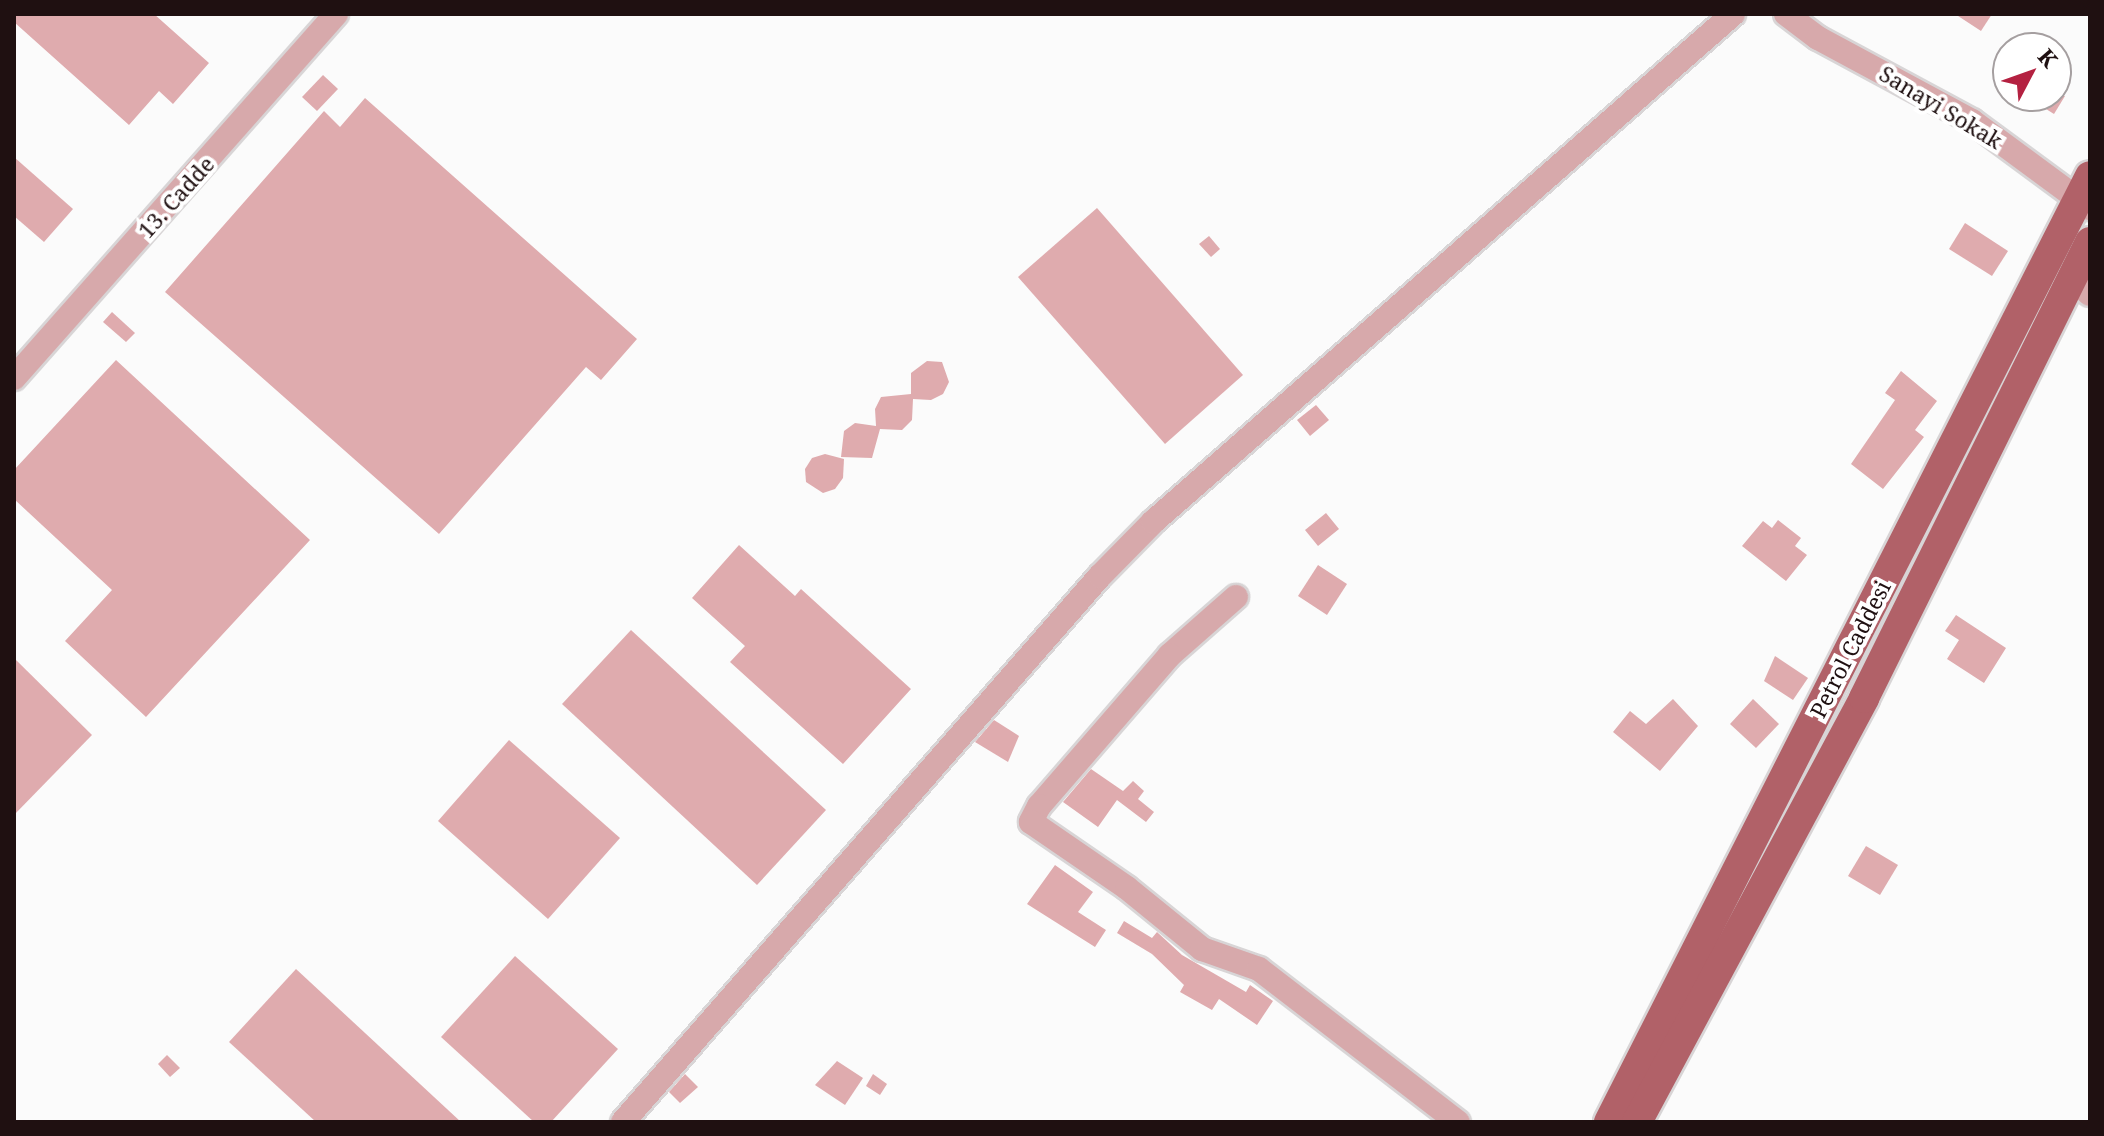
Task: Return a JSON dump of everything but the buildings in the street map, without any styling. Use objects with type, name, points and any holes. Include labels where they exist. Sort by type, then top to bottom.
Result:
[{"type":"main road","name":"Petrol Caddesi","points":[[1609,1122],[2086,194]]},
{"type":"main road","name":"Petrol Caddesi","points":[[1637,1122],[2081,286],[2090,242]]},
{"type":"street","name":"13. Cadde","points":[[14,378],[336,14]]},
{"type":"street","points":[[623,1122],[1100,576],[1153,522],[1733,14]]},
{"type":"street","name":"Sanayi Sokak","points":[[1786,14],[1818,38],[1972,121],[2086,194]]},
{"type":"street","points":[[1236,597],[1170,655],[1039,806],[1031,822],[1127,888],[1202,949],[1259,969],[1458,1122]]}]
